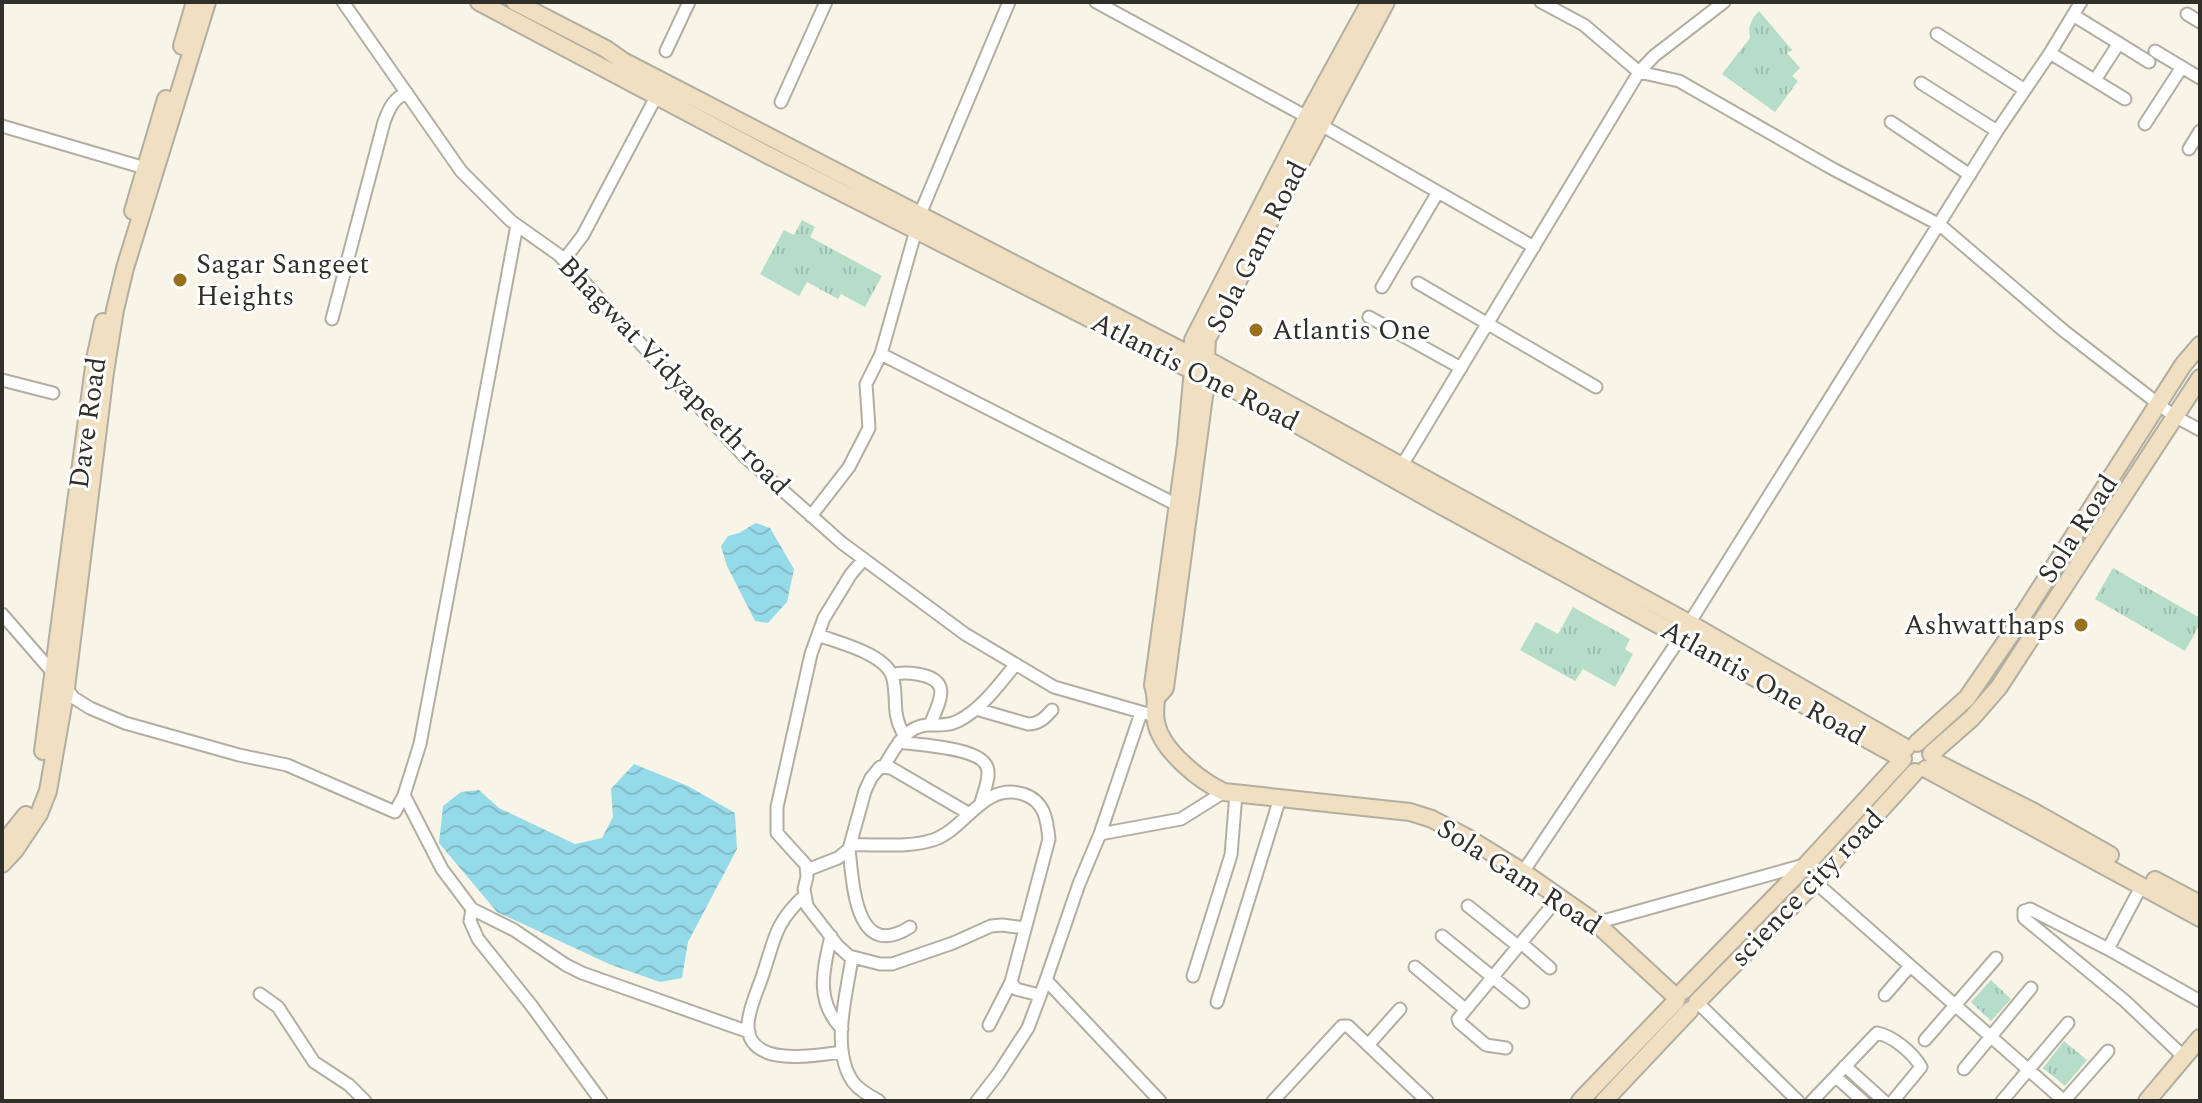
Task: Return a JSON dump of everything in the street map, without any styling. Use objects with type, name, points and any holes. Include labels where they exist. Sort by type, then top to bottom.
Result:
[{"type":"street","name":"Dave Road","points":[[2,845],[8,826],[29,812],[38,788],[95,359],[107,299],[195,2]]},
{"type":"street","points":[[2,864],[39,814],[48,791],[66,688],[83,538],[115,310],[125,268],[207,2]]},
{"type":"street","name":"Bhagwat Vidyapeeth road","points":[[343,2],[461,171],[517,225],[564,260],[745,457],[811,516],[842,543],[965,634],[1054,687],[1148,714]]},
{"type":"street","name":"Atlantis One Road","points":[[479,2],[762,152],[918,222]]},
{"type":"street","name":"Atlantis One Road","points":[[515,2],[918,222],[1401,467],[1685,631]]},
{"type":"street","points":[[666,51],[689,2]]},
{"type":"street","points":[[781,102],[826,2]]},
{"type":"street","points":[[811,516],[849,467],[869,428],[866,384],[881,354],[918,222],[1009,2]]},
{"type":"street","points":[[1096,2],[1314,121],[1534,247]]},
{"type":"street","name":"Sola Gam Road","points":[[1314,121],[1370,2]]},
{"type":"street","name":"Sola Gam Road","points":[[1386,2],[1314,121],[1193,340],[1199,364],[1165,688],[1148,714],[1177,756],[1210,786],[1230,793],[1421,815],[1468,838],[1596,923],[1685,1000]]},
{"type":"street","points":[[1541,2],[1584,25],[1639,72],[1679,81],[1833,169],[1940,225],[2064,331],[2174,416],[2200,430]]},
{"type":"street","points":[[1401,467],[1639,72],[1654,56],[1724,2]]},
{"type":"street","points":[[1523,872],[1685,631],[2081,2]]},
{"type":"street","points":[[2187,14],[2200,22]]},
{"type":"street","points":[[2073,15],[2149,62]]},
{"type":"street","points":[[1937,34],[2025,90]]},
{"type":"street","points":[[2095,80],[2119,43]]},
{"type":"street","points":[[2155,51],[2200,78]]},
{"type":"street","points":[[2050,53],[2125,99]]},
{"type":"street","points":[[2145,124],[2182,67]]},
{"type":"street","points":[[1921,83],[1997,131]]},
{"type":"street","points":[[332,319],[384,122],[390,106],[398,96],[407,93]]},
{"type":"street","points":[[564,260],[583,235],[657,95]]},
{"type":"street","points":[[1891,122],[1970,175]]},
{"type":"street","points":[[2,126],[145,168]]},
{"type":"street","points":[[2189,149],[2200,131]]},
{"type":"street","points":[[1382,287],[1438,192]]},
{"type":"street","points":[[2,614],[74,698],[90,708],[125,723],[287,765],[395,812],[404,795],[420,744],[517,225]]},
{"type":"street","points":[[1418,283],[1596,387]]},
{"type":"street","points":[[1369,317],[1461,368]]},
{"type":"street","name":"Sola Road","points":[[1685,1000],[1909,750],[1967,698],[2183,365],[2200,345]]},
{"type":"street","points":[[881,354],[1183,508]]},
{"type":"street","name":"Atlantis One Road","points":[[1199,364],[1685,631],[1909,750]]},
{"type":"street","name":"Sola Road","points":[[1926,764],[1999,687],[2200,378]]},
{"type":"street","points":[[2,380],[53,393]]},
{"type":"street","points":[[864,559],[824,618],[811,654],[777,807],[777,833],[806,865],[804,896],[807,906],[838,946],[852,957],[880,964],[892,964],[991,926],[1025,928]]},
{"type":"street","points":[[818,635],[872,656],[892,675],[895,717],[901,739]]},
{"type":"street","points":[[910,927],[889,936],[876,933],[861,918],[851,847],[865,791],[877,769],[884,766],[910,730],[956,723],[976,709],[1016,664]]},
{"type":"street","points":[[892,675],[909,672],[937,683],[941,691],[930,725]]},
{"type":"street","points":[[976,709],[1028,724],[1038,722],[1052,710]]},
{"type":"street","points":[[977,1101],[1028,1028],[1079,884],[1148,714]]},
{"type":"street","points":[[901,739],[959,750],[981,758],[986,763],[988,775],[981,803]]},
{"type":"street","points":[[1926,764],[1926,746],[1909,750],[1907,768],[1926,764],[2034,812],[2200,904]]},
{"type":"street","points":[[1926,764],[2200,918]]},
{"type":"street","name":"science city road","points":[[1604,1101],[1685,1000],[1815,882],[1926,764]]},
{"type":"street","points":[[884,766],[968,813]]},
{"type":"street","points":[[807,870],[838,858],[851,847],[934,840],[952,831],[981,803],[1004,792],[1012,791],[1033,798],[1046,817],[1049,839],[1011,982],[989,1025]]},
{"type":"street","points":[[1100,834],[1181,819],[1230,793],[1231,855],[1193,976]]},
{"type":"street","points":[[404,795],[442,869],[472,909],[514,930],[582,973],[749,1032]]},
{"type":"street","points":[[1217,1002],[1280,798]]},
{"type":"street","points":[[1596,923],[1807,864]]},
{"type":"street","points":[[1815,882],[2064,1101],[2108,1051]]},
{"type":"street","points":[[2108,949],[2142,885]]},
{"type":"street","points":[[804,896],[790,909],[776,932],[750,1012],[749,1032],[758,1048],[780,1055],[810,1057],[841,1052]]},
{"type":"street","points":[[1506,1048],[1489,1047],[1459,1022],[1460,1016],[1559,897]]},
{"type":"street","points":[[1468,906],[1550,968]]},
{"type":"street","points":[[472,909],[470,921],[478,939],[601,1101]]},
{"type":"street","points":[[2192,1055],[2024,918],[2024,911],[2030,909],[2200,1001]]},
{"type":"street","points":[[831,936],[822,987],[831,1016],[842,1029]]},
{"type":"street","points":[[1442,936],[1523,1002]]},
{"type":"street","points":[[852,957],[841,1052],[860,1096],[879,1101]]},
{"type":"street","points":[[1925,1040],[1996,958]]},
{"type":"street","points":[[1885,995],[1910,966]]},
{"type":"street","points":[[1415,967],[1465,1009]]},
{"type":"street","points":[[1046,980],[1160,1101]]},
{"type":"street","points":[[1011,982],[1016,989],[1039,995]]},
{"type":"street","points":[[1964,1069],[2031,988]]},
{"type":"street","points":[[260,994],[278,1007],[314,1062],[349,1085],[365,1101]]},
{"type":"street","points":[[1580,1101],[1685,1000],[1798,1101]]},
{"type":"street","points":[[1368,1045],[1400,1009]]},
{"type":"street","points":[[2002,1101],[2068,1023]]},
{"type":"street","points":[[1273,1101],[1342,1026],[1348,1026],[1427,1101]]},
{"type":"street","points":[[1812,1101],[1877,1033],[1886,1035],[1921,1067],[1893,1101]]},
{"type":"street","points":[[2159,1101],[2192,1055],[2200,1038]]},
{"type":"street","points":[[2147,1101],[2192,1055]]},
{"type":"street","points":[[1845,1066],[1884,1101]]},
{"type":"street","points":[[1836,1077],[1863,1101]]},
{"type":"green space","points":[[1759,11],[1792,50],[1787,53],[1800,68],[1792,76],[1798,81],[1775,112],[1722,74],[1750,38],[1749,28]]},
{"type":"green space","points":[[802,220],[815,227],[810,237],[882,276],[865,307],[841,294],[838,299],[807,282],[799,296],[760,274],[784,230],[794,235]]},
{"type":"green space","points":[[2113,568],[2200,618],[2200,624],[2185,651],[2095,599]]},
{"type":"green space","points":[[1573,607],[1630,639],[1625,649],[1633,654],[1615,687],[1583,669],[1575,681],[1520,650],[1536,622],[1558,634]]},
{"type":"green space","points":[[1991,980],[2011,999],[1991,1021],[1971,1002]]},
{"type":"green space","points":[[2064,1041],[2087,1060],[2065,1086],[2043,1068]]},
{"type":"water","points":[[756,523],[770,528],[794,569],[787,602],[768,623],[755,621],[727,566],[721,546],[728,536]]},
{"type":"water","points":[[634,764],[688,786],[735,813],[737,849],[688,942],[682,978],[660,982],[609,964],[497,912],[439,843],[443,806],[461,792],[479,790],[499,808],[575,844],[602,838],[613,817],[611,789]]},
{"type":"place","name":"Sagar Sangeet Heights","points":[[180,280]]},
{"type":"place","name":"Atlantis One","points":[[1256,330]]},
{"type":"place","name":"Ashwatthaps","points":[[2081,625]]}]
